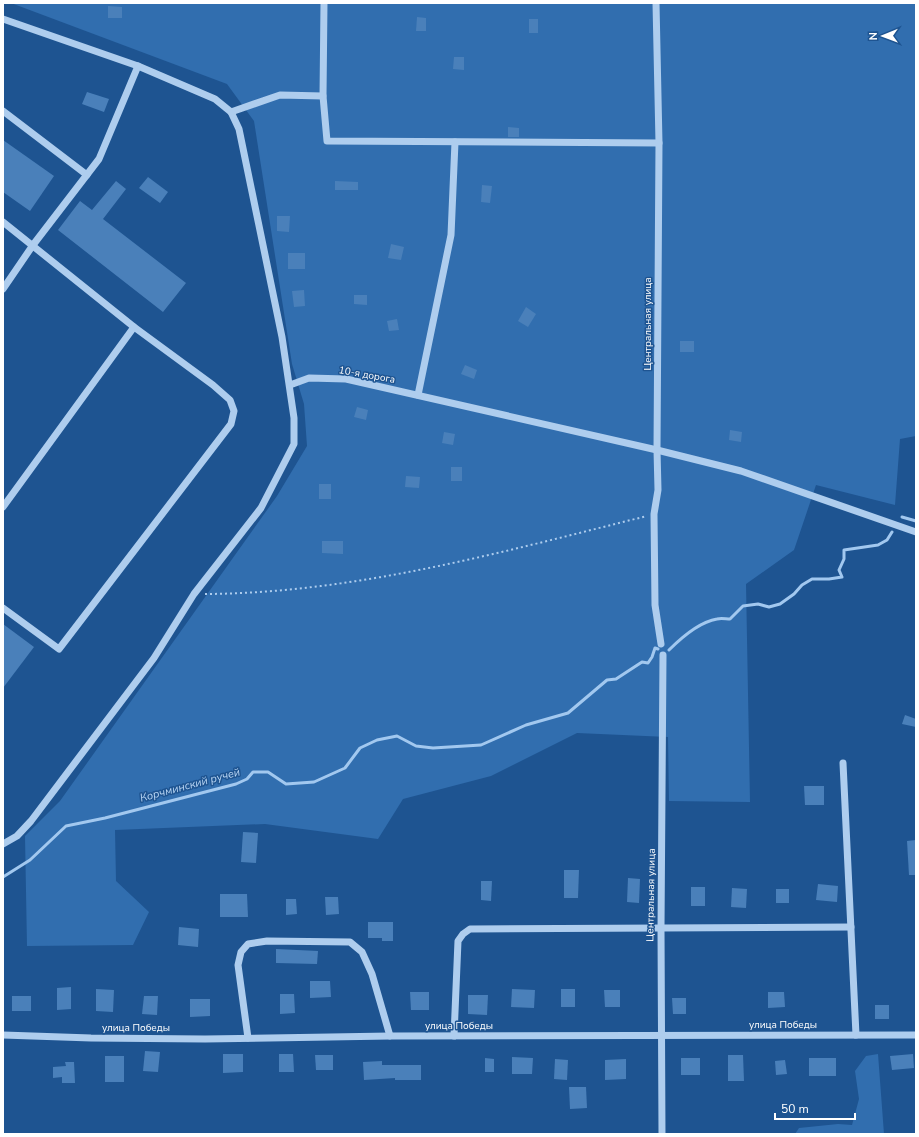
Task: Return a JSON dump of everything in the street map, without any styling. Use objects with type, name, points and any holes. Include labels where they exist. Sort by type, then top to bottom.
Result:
[{"type":"street","points":[[324,3],[323,96],[328,141],[659,143]]},
{"type":"street","name":"Центральная улица","points":[[656,3],[659,143],[658,490],[654,514],[655,605],[661,644]]},
{"type":"street","points":[[3,19],[138,66],[215,99],[231,112],[239,129],[282,337],[294,418],[294,444],[261,508],[194,594],[154,658],[31,821],[17,836],[3,844]]},
{"type":"street","points":[[3,289],[33,245],[99,159],[138,66]]},
{"type":"street","points":[[231,112],[280,95],[323,96]]},
{"type":"street","points":[[3,111],[87,176]]},
{"type":"street","points":[[418,395],[451,235],[455,142]]},
{"type":"street","points":[[3,222],[134,327],[213,385],[230,400],[234,412],[231,424],[59,649],[3,608]]},
{"type":"street","points":[[3,507],[134,327]]},
{"type":"street","name":"10-я дорога","points":[[290,385],[309,378],[346,379],[657,450],[742,471],[916,532]]},
{"type":"street","name":"Центральная улица","points":[[662,1134],[661,928],[663,655]]},
{"type":"street","points":[[843,763],[856,1035]]},
{"type":"street","points":[[454,1036],[458,941],[463,934],[470,929],[851,926]]},
{"type":"street","points":[[248,1038],[238,965],[240,952],[248,944],[267,941],[350,942],[362,952],[372,974],[390,1036]]},
{"type":"street","name":"улица Победы","points":[[3,1035],[99,1038],[248,1038],[390,1036],[916,1035]]},
{"type":"path","points":[[194,594],[246,594],[312,588],[370,579],[462,562],[654,514]]},
{"type":"shaded area","points":[[11,3],[916,3],[916,436],[900,439],[895,505],[816,485],[794,550],[746,584],[750,802],[669,801],[668,737],[577,733],[491,776],[403,799],[378,839],[265,824],[115,830],[116,881],[149,912],[133,945],[27,946],[25,836],[60,801],[277,496],[307,446],[304,404],[292,364],[254,121],[227,84]]},
{"type":"shaded area","points":[[878,1054],[884,1134],[795,1134],[799,1128],[838,1124],[852,1125],[859,1099],[855,1071],[866,1056]]},
{"type":"building","points":[[108,6],[122,7],[122,18],[108,18]]},
{"type":"building","points":[[417,17],[426,18],[426,31],[416,31]]},
{"type":"building","points":[[529,19],[538,19],[538,33],[529,33]]},
{"type":"building","points":[[454,57],[464,57],[464,70],[453,69]]},
{"type":"building","points":[[87,92],[109,99],[104,112],[82,104]]},
{"type":"building","points":[[508,127],[519,128],[519,137],[508,137]]},
{"type":"building","points":[[3,140],[54,176],[30,211],[3,192]]},
{"type":"building","points":[[148,177],[168,192],[160,203],[139,188]]},
{"type":"building","points":[[116,181],[126,189],[103,219],[186,283],[163,312],[58,230],[80,201],[92,210]]},
{"type":"building","points":[[335,181],[358,182],[358,190],[335,190]]},
{"type":"building","points":[[482,185],[492,186],[490,203],[481,202]]},
{"type":"building","points":[[277,216],[290,216],[289,232],[277,231]]},
{"type":"building","points":[[391,244],[404,247],[401,260],[388,258]]},
{"type":"building","points":[[288,253],[305,253],[305,269],[288,269]]},
{"type":"building","points":[[304,290],[305,306],[294,307],[292,291]]},
{"type":"building","points":[[354,295],[367,295],[367,305],[354,304]]},
{"type":"building","points":[[526,307],[536,314],[528,327],[518,321]]},
{"type":"building","points":[[397,319],[399,330],[389,331],[387,321]]},
{"type":"building","points":[[680,341],[694,341],[694,352],[680,352]]},
{"type":"building","points":[[465,365],[477,370],[474,379],[461,374]]},
{"type":"building","points":[[357,407],[368,410],[366,420],[354,417]]},
{"type":"building","points":[[730,430],[742,432],[741,442],[729,440]]},
{"type":"building","points":[[444,432],[455,434],[453,445],[442,443]]},
{"type":"building","points":[[451,467],[462,467],[462,481],[451,481]]},
{"type":"building","points":[[406,476],[420,477],[419,488],[405,487]]},
{"type":"building","points":[[319,484],[331,484],[331,499],[319,499]]},
{"type":"building","points":[[322,541],[343,541],[343,554],[322,553]]},
{"type":"building","points":[[3,624],[34,647],[3,688]]},
{"type":"building","points":[[905,715],[916,719],[916,727],[902,724]]},
{"type":"building","points":[[804,786],[824,786],[824,805],[805,805]]},
{"type":"building","points":[[243,832],[258,833],[256,863],[241,862]]},
{"type":"building","points":[[916,840],[916,875],[909,875],[907,841]]},
{"type":"building","points":[[564,870],[579,870],[578,898],[564,898]]},
{"type":"building","points":[[628,878],[640,879],[639,903],[627,902]]},
{"type":"building","points":[[481,881],[492,881],[491,901],[481,900]]},
{"type":"building","points":[[818,884],[838,886],[837,902],[816,900]]},
{"type":"building","points":[[691,887],[705,887],[705,906],[691,906]]},
{"type":"building","points":[[732,888],[747,889],[746,908],[731,907]]},
{"type":"building","points":[[776,889],[789,889],[789,903],[776,903]]},
{"type":"building","points":[[220,894],[247,894],[248,917],[220,917]]},
{"type":"building","points":[[325,897],[338,897],[339,914],[326,915]]},
{"type":"building","points":[[286,899],[296,899],[297,914],[286,915]]},
{"type":"building","points":[[368,922],[393,922],[393,941],[382,941],[382,938],[368,938]]},
{"type":"building","points":[[179,927],[199,929],[198,947],[178,945]]},
{"type":"building","points":[[276,949],[318,951],[317,964],[276,963]]},
{"type":"building","points":[[310,981],[330,981],[331,997],[310,998]]},
{"type":"building","points":[[71,987],[71,1009],[57,1010],[57,988]]},
{"type":"building","points":[[96,989],[114,990],[113,1012],[96,1011]]},
{"type":"building","points":[[512,989],[535,990],[534,1008],[511,1007]]},
{"type":"building","points":[[561,989],[575,989],[575,1007],[561,1007]]},
{"type":"building","points":[[604,990],[620,990],[620,1007],[605,1007]]},
{"type":"building","points":[[410,992],[429,992],[429,1010],[411,1010]]},
{"type":"building","points":[[768,992],[784,992],[785,1007],[768,1008]]},
{"type":"building","points":[[280,994],[294,994],[295,1013],[280,1014]]},
{"type":"building","points":[[468,995],[488,995],[487,1015],[468,1014]]},
{"type":"building","points":[[12,996],[31,996],[31,1011],[12,1011]]},
{"type":"building","points":[[144,996],[158,996],[157,1015],[142,1014]]},
{"type":"building","points":[[672,998],[686,998],[686,1014],[673,1014]]},
{"type":"building","points":[[190,999],[210,999],[210,1016],[190,1017]]},
{"type":"building","points":[[875,1005],[889,1005],[889,1019],[875,1019]]},
{"type":"building","points":[[145,1051],[160,1052],[158,1072],[143,1071]]},
{"type":"building","points":[[223,1054],[243,1054],[243,1072],[223,1073]]},
{"type":"building","points":[[279,1054],[293,1054],[294,1072],[279,1072]]},
{"type":"building","points":[[913,1054],[914,1068],[892,1070],[890,1056]]},
{"type":"building","points":[[315,1055],[333,1055],[333,1070],[316,1070]]},
{"type":"building","points":[[728,1055],[743,1055],[744,1081],[728,1081]]},
{"type":"building","points":[[105,1056],[124,1056],[124,1082],[105,1082]]},
{"type":"building","points":[[512,1057],[533,1058],[532,1074],[512,1074]]},
{"type":"building","points":[[485,1058],[494,1059],[494,1072],[485,1072]]},
{"type":"building","points":[[681,1058],[700,1058],[700,1075],[681,1075]]},
{"type":"building","points":[[809,1058],[836,1058],[836,1076],[809,1076]]},
{"type":"building","points":[[555,1059],[568,1060],[567,1080],[554,1079]]},
{"type":"building","points":[[626,1059],[626,1079],[605,1080],[605,1060]]},
{"type":"building","points":[[785,1060],[787,1074],[776,1075],[775,1061]]},
{"type":"building","points":[[382,1061],[382,1065],[421,1065],[421,1080],[395,1080],[395,1078],[364,1080],[363,1062]]},
{"type":"building","points":[[65,1062],[74,1062],[75,1083],[62,1083],[62,1077],[53,1078],[53,1067],[66,1066]]},
{"type":"building","points":[[569,1087],[586,1087],[587,1108],[570,1109]]},
{"type":"waterway","name":"Корчминский ручей","points":[[902,517],[916,521]]},
{"type":"waterway","name":"Корчминский ручей","points":[[669,650],[697,627],[717,619],[730,619],[743,606],[758,604],[769,607],[780,604],[794,594],[802,585],[812,579],[842,577],[839,570],[844,559],[844,550],[878,545],[887,540],[892,532]]},
{"type":"waterway","name":"Корчминский ручей","points":[[3,877],[30,860],[66,826],[105,818],[236,784],[247,779],[253,772],[268,772],[286,784],[314,782],[345,768],[360,748],[377,740],[397,736],[416,746],[433,748],[481,745],[526,725],[568,713],[607,680],[616,679],[642,662],[648,663],[655,648],[658,649]]}]
